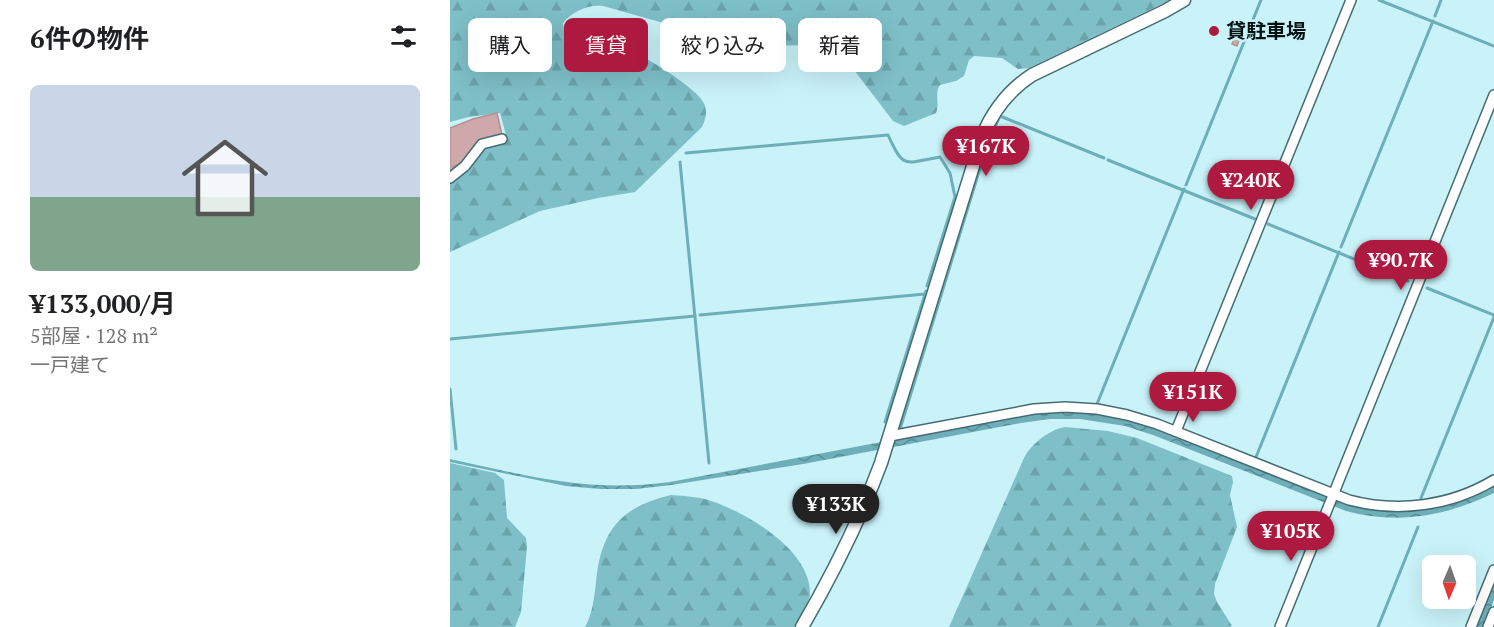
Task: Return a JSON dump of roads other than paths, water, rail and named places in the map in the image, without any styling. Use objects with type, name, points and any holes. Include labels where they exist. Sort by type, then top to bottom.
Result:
[{"type":"street","points":[[802,627],[853,533],[888,441],[982,137],[995,110],[1015,87],[1032,75],[1184,0]]},
{"type":"street","points":[[1176,432],[1351,0]]},
{"type":"street","points":[[1280,627],[1494,95]]},
{"type":"street","points":[[450,178],[465,166],[482,144],[502,139]]},
{"type":"street","points":[[888,441],[1019,411],[1065,407],[1120,413],[1143,419],[1331,499],[1364,504],[1412,506],[1459,496],[1494,480]]},
{"type":"street","points":[[1471,627],[1494,570]]},
{"type":"street","points":[[1488,627],[1494,612]]},
{"type":"water","points":[[1065,411],[1111,416],[1156,428],[1360,508],[1410,512],[1446,505],[1494,485],[1494,493],[1458,507],[1422,516],[1403,518],[1365,515],[1346,511],[1153,435],[1125,426],[1080,419],[1050,419],[1021,423],[803,464],[636,489],[566,486],[450,462],[450,459],[559,481],[640,485],[670,482],[1035,413]]},
{"type":"water","points":[[1494,580],[1494,600],[1483,627],[1475,627]]},
{"type":"waterway","points":[[1186,185],[1261,0]]},
{"type":"waterway","points":[[1379,0],[1494,46]]},
{"type":"waterway","points":[[1435,16],[1441,0]]},
{"type":"waterway","points":[[1341,247],[1433,21]]},
{"type":"waterway","points":[[900,429],[989,139],[1000,116],[1104,158]]},
{"type":"waterway","points":[[686,153],[888,135],[898,154],[906,161],[940,157],[950,173],[955,197],[927,286]]},
{"type":"waterway","points":[[1108,160],[1255,219]]},
{"type":"waterway","points":[[680,162],[709,463]]},
{"type":"waterway","points":[[1097,404],[1184,189]]},
{"type":"waterway","points":[[1268,224],[1408,281]]},
{"type":"waterway","points":[[1256,457],[1339,252]]},
{"type":"waterway","points":[[1427,288],[1494,315]]},
{"type":"waterway","points":[[885,422],[926,291]]},
{"type":"waterway","points":[[700,315],[925,294]]},
{"type":"waterway","points":[[450,339],[695,316]]},
{"type":"waterway","points":[[1421,498],[1494,317]]},
{"type":"waterway","points":[[450,389],[456,449]]},
{"type":"waterway","points":[[1378,627],[1418,527]]},
{"type":"place","name":"貸駐車場","points":[[1214,31]]}]
